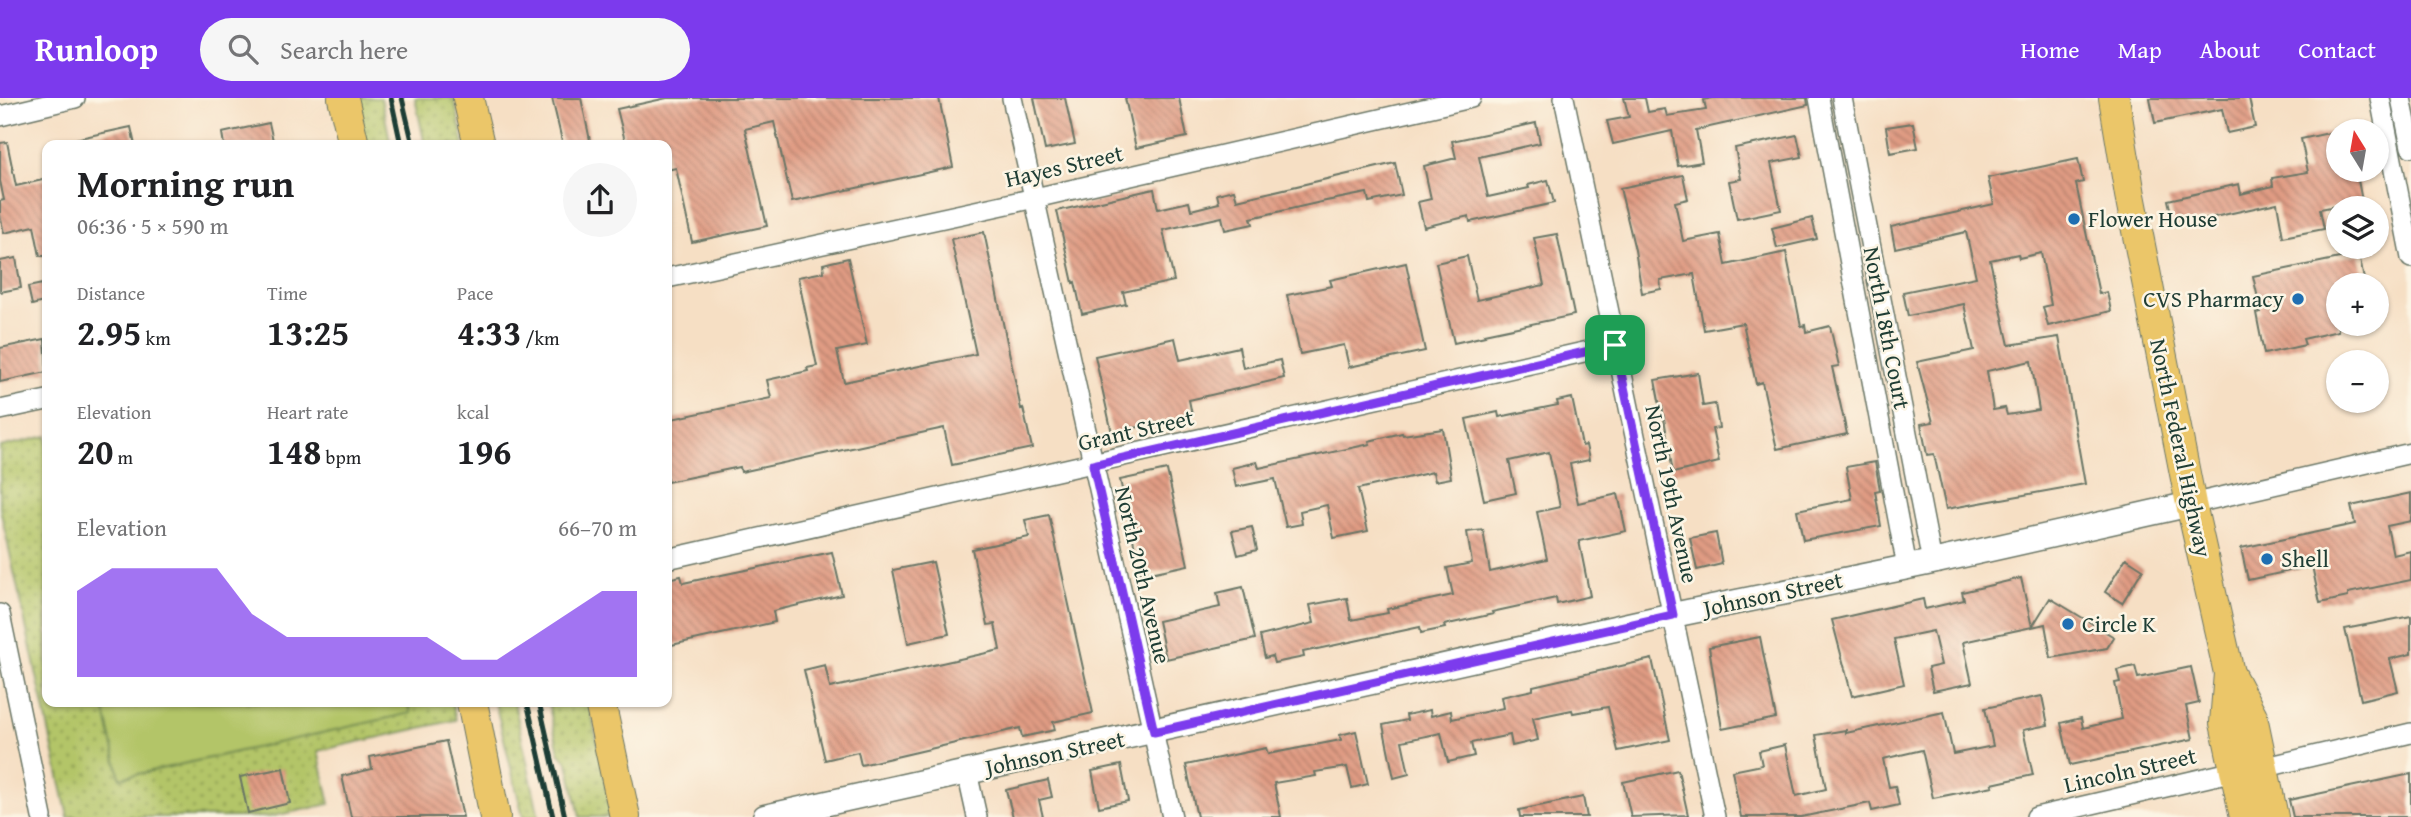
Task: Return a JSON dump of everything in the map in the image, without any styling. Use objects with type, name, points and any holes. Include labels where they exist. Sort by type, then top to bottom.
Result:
[{"type":"main road","points":[[343,98],[353,140]]},
{"type":"main road","points":[[468,98],[478,140]]},
{"type":"main road","name":"North Federal Highway","points":[[2114,98],[2130,195],[2191,504],[2229,673],[2252,716],[2245,817]]},
{"type":"main road","points":[[473,707],[495,817]]},
{"type":"main road","points":[[601,707],[625,817]]},
{"type":"main road","name":"North Federal Highway","points":[[2249,769],[2273,817]]},
{"type":"street","points":[[0,116],[75,98]]},
{"type":"street","name":"North 20th Avenue","points":[[1012,98],[1172,817]]},
{"type":"street","name":"Hayes Street","points":[[672,277],[1035,198],[1472,98]]},
{"type":"street","name":"North 19th Avenue","points":[[1564,98],[1715,817]]},
{"type":"street","name":"North 18th Court","points":[[1819,98],[1907,567]]},
{"type":"street","name":"North 18th Court","points":[[1842,98],[1933,562]]},
{"type":"street","points":[[2380,98],[2411,258]]},
{"type":"street","points":[[2401,98],[2411,147]]},
{"type":"street","name":"Grant Street","points":[[672,558],[1615,345]]},
{"type":"street","points":[[0,410],[42,401]]},
{"type":"street","name":"Johnson Street","points":[[765,817],[1673,615],[1933,562],[2411,453]]},
{"type":"street","points":[[0,614],[6,676],[41,817]]},
{"type":"street","name":"Lincoln Street","points":[[2035,817],[2411,733]]},
{"type":"street","points":[[967,772],[977,817]]},
{"type":"green space","points":[[353,98],[381,98],[390,140],[363,140]]},
{"type":"green space","points":[[415,98],[454,98],[463,140],[424,140]]},
{"type":"green space","points":[[42,437],[42,699],[0,508],[0,447]]},
{"type":"green space","points":[[44,707],[453,707],[456,720],[318,751],[330,804],[269,817],[68,817]]},
{"type":"green space","points":[[104,707],[409,707],[411,713],[120,778]]},
{"type":"green space","points":[[496,707],[515,707],[539,817],[523,817]]},
{"type":"green space","points":[[549,707],[590,707],[613,817],[580,817],[568,763],[559,752]]},
{"type":"building","points":[[552,98],[581,98],[590,140],[562,140]]},
{"type":"building","points":[[667,98],[939,98],[953,167],[792,202],[774,122],[745,129],[767,226],[692,242],[676,168],[672,169],[672,140],[625,140],[617,109]]},
{"type":"building","points":[[1034,98],[1065,98],[1075,144],[1045,150]]},
{"type":"building","points":[[1125,98],[1179,98],[1187,137],[1136,148]]},
{"type":"building","points":[[1624,98],[1645,98],[1648,112],[1665,109],[1667,116],[1706,110],[1704,100],[1712,98],[1807,98],[1808,105],[1696,130],[1702,162],[1678,166],[1672,131],[1613,144],[1607,121],[1629,117]]},
{"type":"building","points":[[2150,98],[2249,98],[2255,127],[2227,133],[2222,109],[2155,123]]},
{"type":"building","points":[[269,123],[273,140],[223,140],[222,133]]},
{"type":"building","points":[[1536,123],[1540,143],[1479,157],[1488,197],[1529,188],[1528,185],[1548,180],[1554,203],[1470,222],[1469,216],[1424,227],[1418,202],[1431,199],[1424,166],[1456,158],[1452,141]]},
{"type":"building","points":[[1913,123],[1918,148],[1890,153],[1886,127]]},
{"type":"building","points":[[131,127],[134,140],[75,140]]},
{"type":"building","points":[[2326,134],[2326,182],[2358,182],[2361,196],[2326,196],[2326,208],[2320,209],[2324,229],[2283,237],[2277,203],[2174,226],[2168,200],[2239,184],[2241,194],[2273,186],[2272,178],[2308,172],[2301,139]]},
{"type":"building","points":[[1797,135],[1802,157],[1771,163],[1781,210],[1737,219],[1729,181],[1741,179],[1735,148]]},
{"type":"building","points":[[7,142],[16,186],[42,180],[42,256],[34,226],[4,233],[0,215],[0,201],[4,200],[0,181],[0,143]]},
{"type":"building","points":[[2078,159],[2083,182],[2076,184],[2099,294],[2107,292],[2111,311],[2048,326],[2043,307],[2051,305],[2041,253],[2019,258],[2018,254],[1990,260],[2009,345],[2059,337],[2085,484],[1946,509],[1934,454],[1927,455],[1921,424],[1933,422],[1917,362],[1974,350],[1964,304],[1908,316],[1903,292],[1976,277],[1966,232],[1895,248],[1891,227],[1994,204],[1988,178]],"holes":[[[2031,361],[2039,410],[2007,415],[2005,408],[1993,410],[1987,371]]]},
{"type":"building","points":[[1395,163],[1402,195],[1369,202],[1367,193],[1321,202],[1251,218],[1253,224],[1225,230],[1222,217],[1163,230],[1174,281],[1123,292],[1126,304],[1082,314],[1057,211],[1154,189],[1158,209],[1189,202],[1191,210],[1219,203],[1217,194],[1234,190],[1237,200]]},
{"type":"building","points":[[1683,175],[1688,199],[1675,202],[1683,241],[1720,234],[1726,265],[1786,252],[1801,326],[1805,325],[1806,332],[1830,326],[1839,366],[1832,367],[1847,434],[1777,449],[1762,382],[1756,384],[1743,323],[1704,330],[1694,274],[1660,280],[1661,289],[1642,293],[1620,188]]},
{"type":"building","points":[[1812,218],[1817,239],[1777,248],[1772,228]]},
{"type":"building","points":[[984,232],[1021,409],[1023,408],[1032,448],[952,465],[944,428],[741,472],[740,467],[672,481],[672,419],[771,398],[767,380],[808,371],[807,368],[817,366],[798,277],[824,272],[823,264],[848,258],[867,345],[837,351],[844,382],[976,354],[951,239]]},
{"type":"building","points":[[1557,234],[1574,315],[1454,343],[1436,263],[1467,256],[1477,300],[1544,285],[1534,238]]},
{"type":"building","points":[[16,258],[21,288],[0,292],[0,261]]},
{"type":"building","name":"CVS Pharmacy","points":[[2335,259],[2360,259],[2363,273],[2326,273],[2326,334],[2303,339],[2305,345],[2264,354],[2256,313],[2261,312],[2253,276]]},
{"type":"building","points":[[1406,263],[1425,351],[1349,367],[1344,345],[1300,354],[1287,295],[1332,286],[1330,280]]},
{"type":"building","points":[[42,284],[42,302],[32,305],[28,287]]},
{"type":"building","points":[[1175,338],[1180,360],[1239,347],[1243,368],[1280,360],[1284,378],[1189,400],[1192,415],[1112,433],[1095,356]]},
{"type":"building","points":[[42,340],[42,373],[0,382],[0,348]]},
{"type":"building","points":[[1698,373],[1703,406],[1715,404],[1719,428],[1712,429],[1719,462],[1673,473],[1655,380]]},
{"type":"building","points":[[1572,398],[1582,446],[1586,445],[1589,460],[1570,464],[1578,503],[1618,494],[1626,531],[1579,541],[1590,596],[1557,604],[1556,598],[1492,612],[1493,614],[1444,625],[1445,628],[1421,633],[1420,627],[1303,652],[1304,657],[1274,663],[1272,656],[1265,658],[1260,636],[1314,623],[1310,605],[1347,598],[1351,620],[1388,613],[1387,609],[1453,595],[1447,568],[1472,563],[1467,532],[1483,530],[1490,572],[1547,559],[1537,512],[1560,507],[1549,452],[1509,461],[1516,493],[1484,500],[1466,419],[1498,412],[1499,417],[1558,405],[1557,401]]},
{"type":"building","points":[[1443,429],[1451,478],[1435,481],[1433,472],[1358,489],[1368,531],[1334,538],[1327,505],[1300,511],[1302,524],[1286,527],[1275,479],[1236,487],[1232,468],[1257,462],[1259,468],[1370,444],[1369,441],[1402,433]]},
{"type":"building","points":[[1875,462],[1880,490],[1875,491],[1881,526],[1803,540],[1797,510],[1852,499],[1846,467]]},
{"type":"building","points":[[1167,470],[1188,565],[1141,575],[1120,480]]},
{"type":"building","points":[[2411,493],[2411,521],[2387,526],[2393,555],[2411,551],[2411,580],[2348,593],[2348,597],[2320,603],[2312,566],[2248,580],[2241,548],[2355,524],[2351,506]]},
{"type":"building","points":[[1049,515],[1093,713],[1053,722],[1055,730],[1022,737],[1020,728],[861,765],[858,752],[825,760],[804,670],[825,665],[830,688],[1000,650],[995,624],[988,625],[972,549],[1029,537],[1025,520]]},
{"type":"building","points":[[1252,527],[1257,550],[1238,555],[1232,531]]},
{"type":"building","points":[[1716,533],[1722,564],[1697,570],[1690,538]]},
{"type":"building","points":[[832,552],[842,595],[773,611],[775,622],[672,645],[672,578],[681,576],[683,583]]},
{"type":"building","name":"Circle K","points":[[2126,558],[2143,569],[2122,603],[2105,592]]},
{"type":"building","points":[[933,562],[949,634],[908,643],[893,570]]},
{"type":"building","points":[[2021,578],[2032,627],[1963,642],[1972,683],[1933,691],[1928,668],[1941,665],[1933,631],[1894,639],[1904,684],[1852,696],[1832,620],[1923,599],[1925,609],[1964,600],[1962,592]]},
{"type":"building","points":[[1243,587],[1255,639],[1166,659],[1158,621],[1220,607],[1217,593]]},
{"type":"building","name":"Circle K","points":[[2050,598],[2114,637],[2107,648],[2051,658],[2045,624],[2032,627]]},
{"type":"building","points":[[2411,616],[2411,654],[2390,659],[2398,691],[2361,700],[2345,629]]},
{"type":"building","points":[[1760,637],[1776,718],[1722,729],[1709,647]]},
{"type":"building","points":[[1652,659],[1670,740],[1618,751],[1608,707],[1573,713],[1572,710],[1533,718],[1538,740],[1512,746],[1510,735],[1471,743],[1474,756],[1448,762],[1441,733],[1402,741],[1409,774],[1394,778],[1383,725],[1407,720],[1406,715],[1430,710],[1431,716],[1451,711],[1452,719],[1503,708],[1501,697],[1533,690],[1533,686]]},
{"type":"building","points":[[2135,666],[2138,678],[2191,667],[2199,703],[2186,706],[2193,739],[2070,765],[2061,723],[2081,718],[2083,728],[2122,719],[2115,683],[2120,682],[2117,670]]},
{"type":"building","points":[[2042,696],[2048,725],[2023,730],[2033,775],[1933,798],[1922,750],[1883,759],[1889,787],[1895,786],[1899,805],[1872,811],[1870,803],[1801,817],[1741,817],[1732,771],[1762,765],[1759,751],[1785,745],[1796,796],[1826,789],[1816,735],[1846,730],[1846,733],[1944,712],[1953,754],[1993,746],[1985,708]]},
{"type":"building","points":[[1356,731],[1368,784],[1352,788],[1347,767],[1315,772],[1316,776],[1274,783],[1281,817],[1197,817],[1186,765],[1266,748],[1268,754],[1341,740],[1340,735]]},
{"type":"building","points":[[446,741],[463,817],[351,817],[342,776],[372,769],[370,757]]},
{"type":"building","points":[[1121,765],[1128,801],[1099,807],[1092,771]]},
{"type":"building","points":[[283,768],[290,803],[248,813],[240,777]]},
{"type":"building","points":[[1678,770],[1688,815],[1631,817],[1623,782]]},
{"type":"building","points":[[2411,774],[2411,817],[2293,817],[2289,800]]},
{"type":"building","points":[[1048,780],[1052,797],[1039,800],[1043,817],[1013,817],[1006,790]]},
{"type":"building","points":[[1583,797],[1587,817],[1520,817],[1519,810]]},
{"type":"railway","points":[[391,98],[400,140]]},
{"type":"railway","points":[[402,98],[412,140]]},
{"type":"railway","points":[[528,707],[553,817]]},
{"type":"railway","points":[[540,707],[565,817]]},
{"type":"place","name":"Flower House","points":[[2074,219]]},
{"type":"place","name":"CVS Pharmacy","points":[[2298,299]]},
{"type":"place","name":"Shell","points":[[2267,559]]},
{"type":"place","name":"Circle K","points":[[2068,624]]},
{"type":"route","points":[[1615,345],[1673,615],[1154,732],[1093,465],[1615,345]]}]
